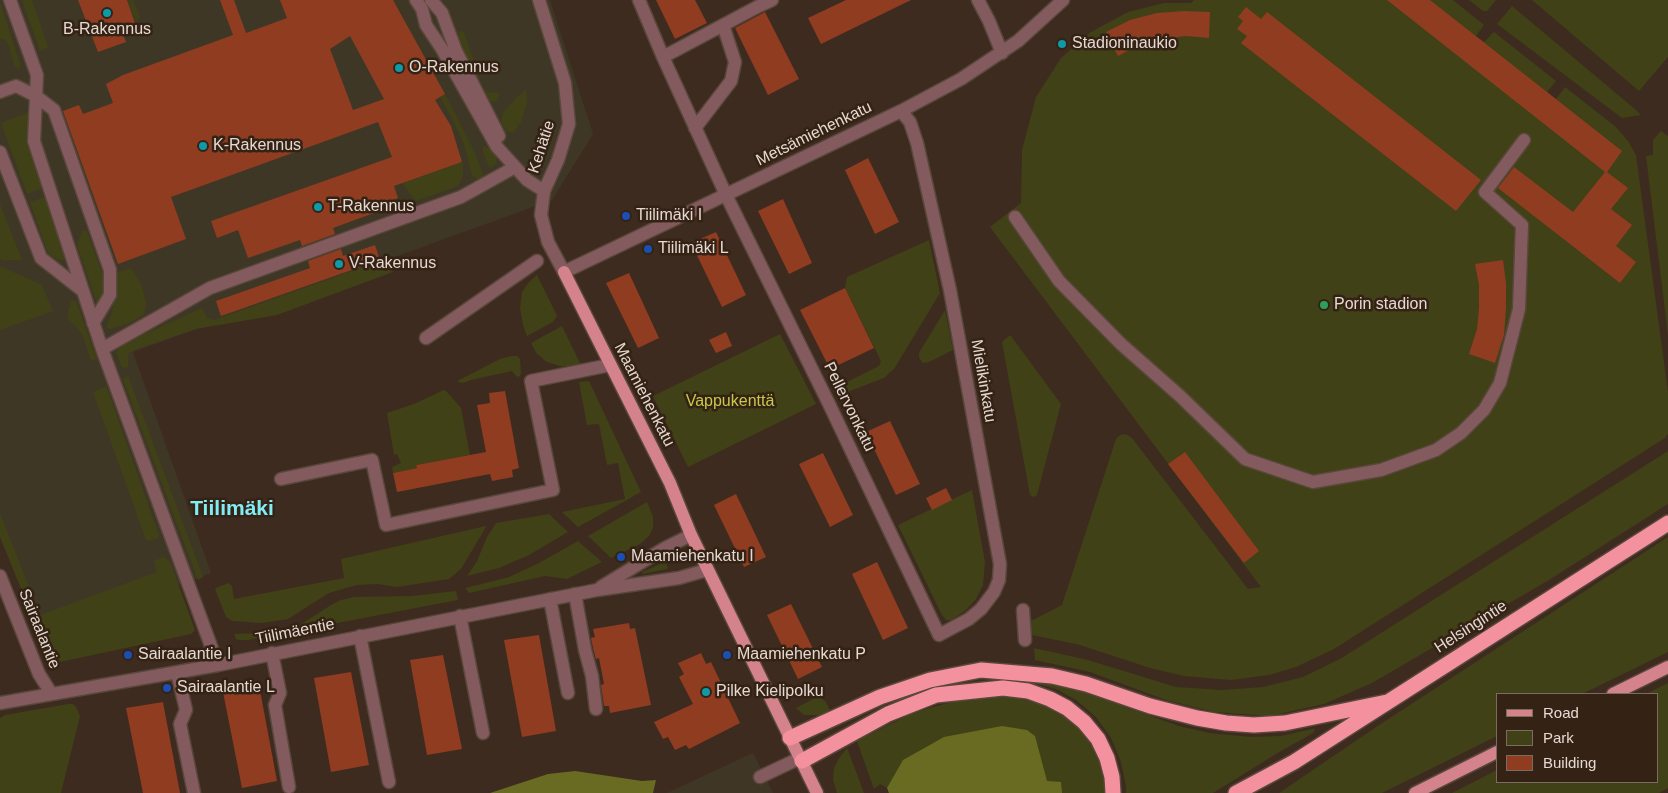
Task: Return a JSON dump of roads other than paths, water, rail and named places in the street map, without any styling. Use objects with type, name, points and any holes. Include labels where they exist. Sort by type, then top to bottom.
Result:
[{"type":"highway","name":"Helsingintie","points":[[1236,793],[1294,762],[1668,523]]},
{"type":"highway","points":[[790,738],[880,697],[930,680],[981,670],[1052,676],[1086,684],[1150,706],[1226,723],[1254,725],[1285,723],[1387,702]]},
{"type":"highway","points":[[801,760],[888,714],[936,695],[1002,688],[1028,691],[1050,698],[1067,708],[1084,722],[1098,739],[1107,758],[1112,778],[1113,793]]},
{"type":"highway","name":"Helsingintie","points":[[1256,793],[1294,762]]},
{"type":"main road","name":"Maamiehenkatu","points":[[564,272],[670,484],[707,570]]},
{"type":"main road","points":[[707,570],[817,793]]},
{"type":"main road","points":[[1615,693],[1668,667]]},
{"type":"main road","points":[[1416,793],[1496,753]]},
{"type":"street","points":[[10,0],[37,75],[34,141],[102,349],[218,664]]},
{"type":"street","name":"Kehätie","points":[[539,0],[565,83],[569,124],[558,160],[544,191],[541,215],[548,242],[564,272]]},
{"type":"street","name":"Pellervonkatu","points":[[639,0],[726,195],[835,415],[939,635]]},
{"type":"street","points":[[663,57],[772,0]]},
{"type":"street","points":[[978,0],[1002,53]]},
{"type":"street","name":"Metsämiehenkatu","points":[[564,272],[901,111],[961,79],[1018,41],[1063,0]]},
{"type":"street","points":[[514,167],[456,51],[442,13],[432,1],[419,5],[426,25],[442,49],[497,147],[514,167],[527,180],[544,191]]},
{"type":"street","points":[[696,128],[731,81],[735,62],[724,25]]},
{"type":"street","points":[[0,92],[16,86],[36,96],[54,110],[110,270],[110,295],[93,322]]},
{"type":"street","name":"Mielikinkatu","points":[[901,111],[910,122],[917,143],[950,290],[1000,564],[999,580],[994,592],[981,609],[969,619],[939,635]]},
{"type":"street","points":[[1015,217],[1059,281],[1121,344],[1180,396],[1245,459],[1313,482],[1381,470],[1436,450],[1461,433],[1484,410],[1500,383],[1520,309],[1522,225],[1485,192],[1524,140]]},
{"type":"street","points":[[0,152],[41,258],[83,291]]},
{"type":"street","points":[[102,349],[210,288],[461,197],[514,167]]},
{"type":"street","points":[[426,338],[537,261]]},
{"type":"street","points":[[281,479],[372,460],[386,525],[552,490],[531,381],[610,365]]},
{"type":"street","name":"Tiilimäentie","points":[[596,590],[665,548],[691,535]]},
{"type":"street","name":"Tiilimäentie","points":[[0,703],[177,672],[596,590],[679,578],[707,570]]},
{"type":"street","name":"Sairaalantie","points":[[0,576],[39,674],[51,693]]},
{"type":"street","points":[[575,594],[585,650],[592,676],[596,709]]},
{"type":"street","points":[[550,599],[568,693]]},
{"type":"street","points":[[1023,610],[1025,640]]},
{"type":"street","points":[[460,616],[483,733]]},
{"type":"street","points":[[360,636],[389,782]]},
{"type":"street","points":[[272,653],[280,693],[275,706],[289,787]]},
{"type":"street","points":[[177,672],[186,710],[180,724],[194,793]]},
{"type":"street","points":[[760,776],[801,760]]},
{"type":"place","name":"B-Rakennus","points":[[107,13]]},
{"type":"place","name":"Stadioninaukio","points":[[1062,44]]},
{"type":"place","name":"O-Rakennus","points":[[399,68]]},
{"type":"place","name":"K-Rakennus","points":[[203,146]]},
{"type":"place","name":"T-Rakennus","points":[[318,207]]},
{"type":"place","name":"Tiilimäki I","points":[[626,216]]},
{"type":"place","name":"Tiilimäki L","points":[[648,249]]},
{"type":"place","name":"V-Rakennus","points":[[339,264]]},
{"type":"place","name":"Porin stadion","points":[[1324,305]]},
{"type":"place","name":"Maamiehenkatu I","points":[[621,557]]},
{"type":"place","name":"Sairaalantie I","points":[[128,655]]},
{"type":"place","name":"Maamiehenkatu P","points":[[727,655]]},
{"type":"place","name":"Sairaalantie L","points":[[167,688]]},
{"type":"place","name":"Pilke Kielipolku","points":[[706,692]]},
{"type":"district","name":"Tiilimäki","points":[[232,509]]},
{"type":"park label","name":"Vappukenttä","points":[[730,402]]}]
